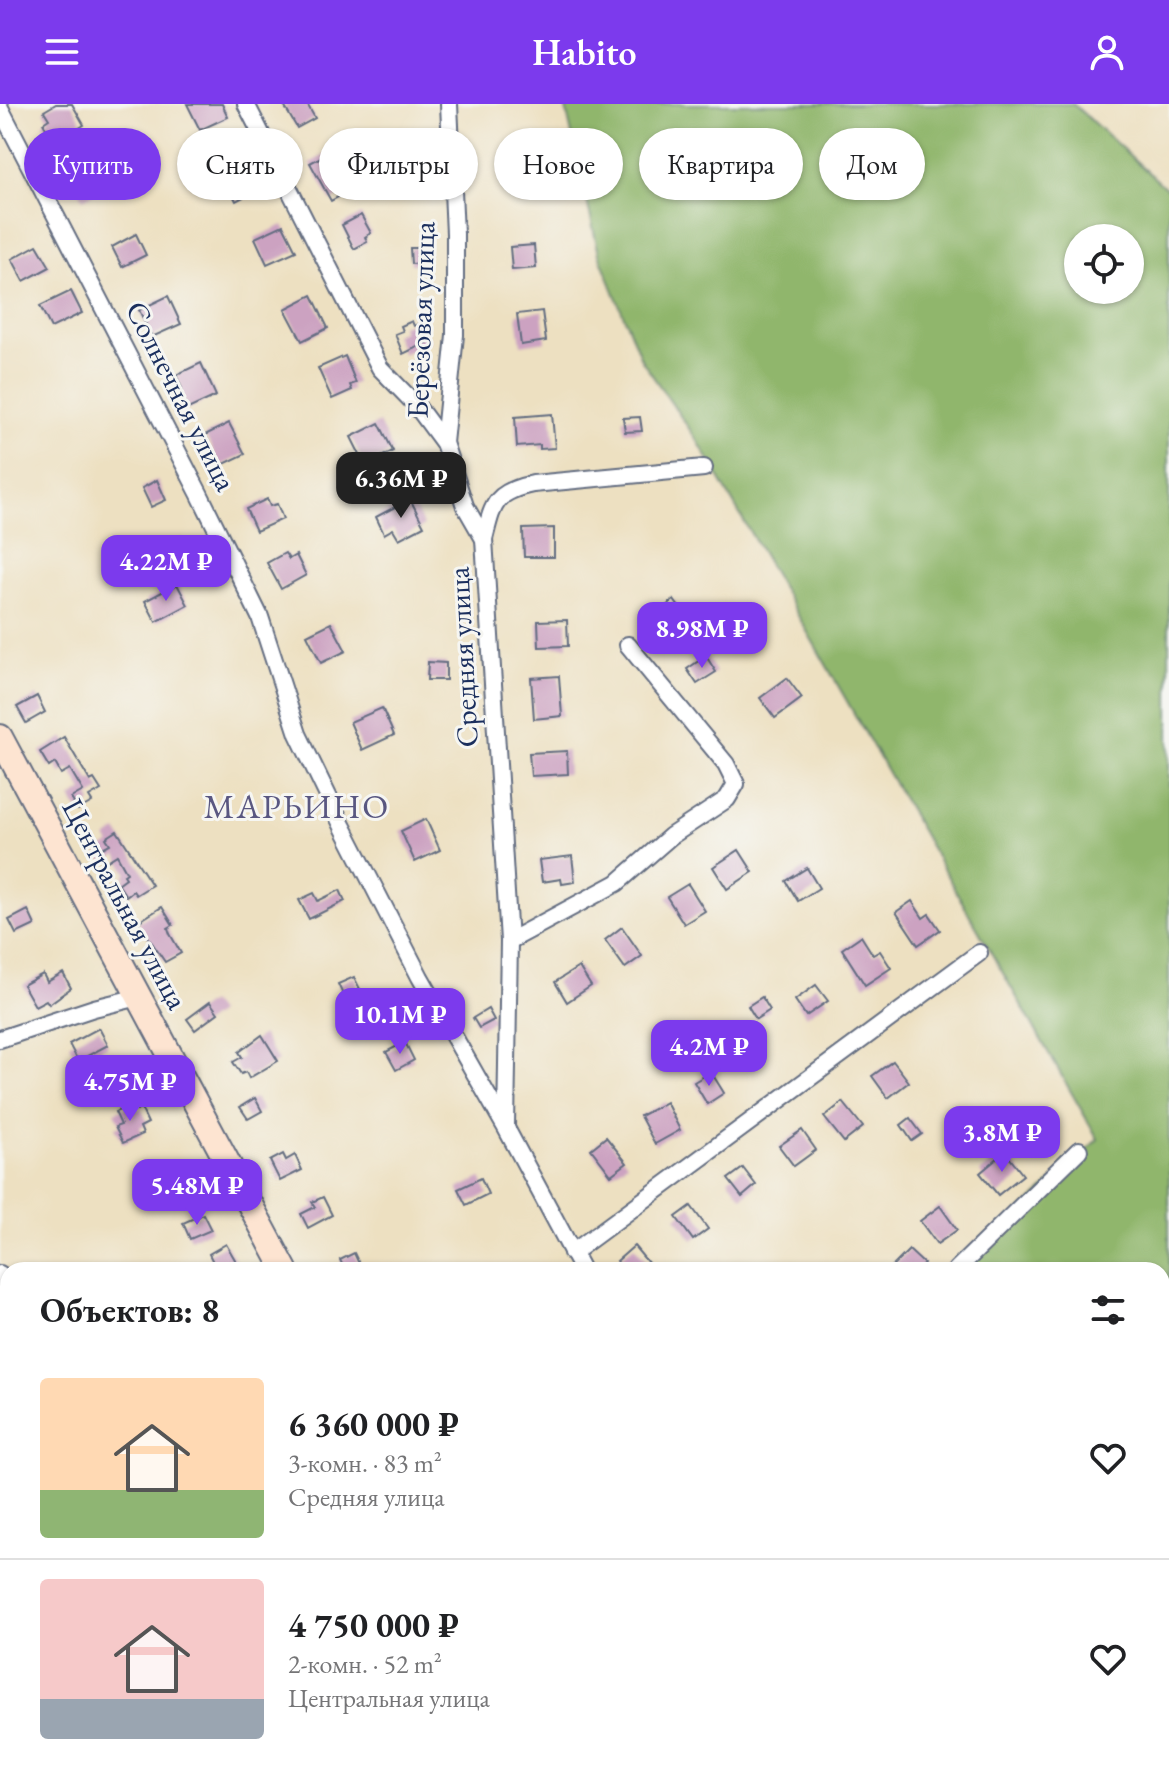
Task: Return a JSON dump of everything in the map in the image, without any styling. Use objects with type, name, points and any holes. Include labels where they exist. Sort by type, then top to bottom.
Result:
[{"type":"main road","name":"Центральная улица","points":[[0,737],[281,1262]]},
{"type":"street","name":"Средняя улица","points":[[246,104],[380,368],[416,405],[444,443],[465,506],[484,539],[509,941],[506,1128]]},
{"type":"street","name":"Берёзовая улица","points":[[444,443],[455,335],[455,234],[449,104]]},
{"type":"street","name":"Солнечная улица","points":[[0,108],[260,617],[298,734],[343,827],[420,977],[577,1262]]},
{"type":"street","points":[[484,539],[494,503],[510,489],[533,484],[704,468]]},
{"type":"street","points":[[509,941],[617,883],[671,836],[727,799],[736,784],[726,764],[628,645]]},
{"type":"street","points":[[572,1253],[979,953]]},
{"type":"street","points":[[2,1040],[94,1008],[139,997]]},
{"type":"street","points":[[964,1262],[1079,1150]]},
{"type":"green space","points":[[565,104],[1073,104],[1169,191],[1169,1262],[966,1262],[1098,1139],[699,443],[641,359],[599,254],[587,200],[623,200],[623,128],[570,128]]},
{"type":"building","points":[[56,104],[72,104],[84,125],[79,128],[46,128],[43,123],[49,119],[44,111]]},
{"type":"building","points":[[187,104],[222,104],[228,117],[199,128]]},
{"type":"building","points":[[283,104],[307,104],[315,118],[297,128]]},
{"type":"building","points":[[319,158],[319,179],[310,163]]},
{"type":"building","points":[[361,215],[371,233],[365,237],[367,242],[354,249],[342,225]]},
{"type":"building","points":[[283,225],[296,251],[267,264],[255,238]]},
{"type":"building","points":[[136,234],[146,255],[122,267],[112,247]]},
{"type":"building","points":[[37,245],[50,267],[24,281],[12,259]]},
{"type":"building","points":[[534,245],[536,268],[512,270],[510,247]]},
{"type":"building","points":[[410,248],[427,248],[427,263],[411,264]]},
{"type":"building","points":[[71,291],[82,313],[51,328],[40,306]]},
{"type":"building","points":[[312,295],[328,328],[302,341],[285,309]]},
{"type":"building","points":[[168,296],[181,324],[152,337],[139,310]]},
{"type":"building","points":[[542,311],[546,341],[521,345],[517,314]]},
{"type":"building","points":[[412,321],[414,326],[421,323],[430,341],[403,354],[395,334],[403,331],[401,326]]},
{"type":"building","points":[[345,356],[356,383],[350,385],[352,390],[332,399],[318,368]]},
{"type":"building","points":[[201,363],[216,396],[188,409],[176,375]]},
{"type":"building","points":[[552,414],[555,448],[540,449],[540,445],[517,447],[515,417]]},
{"type":"building","points":[[640,417],[642,431],[625,432],[623,418]]},
{"type":"building","points":[[229,423],[245,454],[220,466],[205,435]]},
{"type":"building","points":[[379,423],[393,451],[365,465],[351,437]]},
{"type":"building","points":[[157,480],[166,500],[151,507],[142,488]]},
{"type":"building","points":[[267,499],[270,506],[277,504],[283,519],[256,531],[246,509]]},
{"type":"building","points":[[410,499],[424,526],[399,539],[393,529],[384,534],[376,517]]},
{"type":"building","points":[[554,528],[554,557],[524,557],[523,529]]},
{"type":"building","points":[[182,538],[193,556],[167,571],[157,552]]},
{"type":"building","points":[[285,553],[289,559],[296,555],[306,575],[281,589],[267,563]]},
{"type":"building","points":[[177,584],[188,605],[156,622],[145,601]]},
{"type":"building","points":[[674,600],[689,621],[664,639],[649,619]]},
{"type":"building","points":[[567,620],[568,646],[539,647],[538,621]]},
{"type":"building","points":[[331,623],[346,651],[321,663],[307,635]]},
{"type":"building","points":[[706,656],[716,672],[697,684],[687,669]]},
{"type":"building","points":[[428,662],[446,663],[446,680],[427,680]]},
{"type":"building","points":[[559,676],[562,716],[534,719],[531,678]]},
{"type":"building","points":[[787,678],[802,698],[775,718],[760,698]]},
{"type":"building","points":[[37,696],[45,712],[26,723],[17,707]]},
{"type":"building","points":[[382,708],[394,735],[362,750],[350,722]]},
{"type":"building","points":[[64,737],[90,781],[94,779],[101,790],[89,797],[92,802],[78,810],[71,798],[83,791],[70,769],[61,774],[55,763],[49,767],[40,752]]},
{"type":"building","points":[[567,751],[568,774],[531,776],[529,753]]},
{"type":"building","points":[[426,819],[440,850],[415,862],[401,831]]},
{"type":"building","points":[[117,831],[152,885],[136,895],[133,891],[126,896],[118,884],[127,873],[117,855],[104,863],[97,851],[110,844],[106,838]]},
{"type":"building","points":[[739,850],[753,872],[727,889],[713,867]]},
{"type":"building","points":[[572,856],[575,882],[562,884],[561,879],[542,882],[539,860]]},
{"type":"building","points":[[807,868],[819,888],[798,901],[786,881]]},
{"type":"building","points":[[688,884],[705,911],[684,924],[667,897]]},
{"type":"building","points":[[340,890],[345,901],[309,919],[299,900],[314,893],[318,901]]},
{"type":"building","points":[[912,901],[923,918],[929,914],[940,930],[918,945],[896,912]]},
{"type":"building","points":[[162,907],[173,925],[168,928],[181,953],[165,962],[138,922]]},
{"type":"building","points":[[28,910],[35,925],[16,934],[9,920]]},
{"type":"building","points":[[622,927],[642,956],[625,968],[605,940]]},
{"type":"building","points":[[861,936],[873,955],[880,951],[891,968],[865,985],[842,949]]},
{"type":"building","points":[[579,967],[591,986],[567,1002],[555,982]]},
{"type":"building","points":[[63,973],[71,988],[49,1004],[46,1000],[35,1006],[23,985],[43,974],[47,982]]},
{"type":"building","points":[[354,977],[360,989],[344,997],[338,984]]},
{"type":"building","points":[[816,985],[828,1001],[806,1016],[795,1000]]},
{"type":"building","points":[[762,997],[770,1010],[756,1019],[748,1006]]},
{"type":"building","points":[[210,1002],[218,1013],[195,1030],[187,1019]]},
{"type":"building","points":[[488,1009],[494,1020],[479,1028],[473,1018]]},
{"type":"building","points":[[99,1028],[108,1045],[78,1061],[69,1044]]},
{"type":"building","points":[[262,1035],[278,1061],[249,1078],[246,1072],[241,1074],[233,1062],[242,1057],[239,1052]]},
{"type":"building","points":[[405,1042],[414,1060],[396,1070],[386,1052]]},
{"type":"building","points":[[893,1061],[909,1082],[888,1098],[872,1076]]},
{"type":"building","points":[[711,1072],[724,1093],[707,1104],[694,1082]]},
{"type":"building","points":[[255,1098],[262,1111],[248,1119],[240,1107]]},
{"type":"building","points":[[666,1102],[680,1130],[655,1144],[640,1116]]},
{"type":"building","points":[[843,1102],[863,1127],[844,1142],[824,1117]]},
{"type":"building","points":[[134,1104],[137,1110],[141,1108],[148,1123],[140,1127],[143,1134],[123,1143],[115,1127],[121,1125],[115,1112]]},
{"type":"building","points":[[910,1118],[922,1134],[912,1141],[901,1125]]},
{"type":"building","points":[[802,1130],[816,1150],[794,1166],[779,1146]]},
{"type":"building","points":[[606,1137],[627,1163],[611,1175],[591,1149]]},
{"type":"building","points":[[1005,1152],[1023,1175],[998,1195],[980,1173]]},
{"type":"building","points":[[283,1154],[286,1160],[295,1155],[302,1170],[280,1181],[270,1161]]},
{"type":"building","points":[[170,1163],[177,1176],[170,1180],[175,1190],[157,1200],[145,1177]]},
{"type":"building","points":[[743,1168],[756,1185],[742,1197],[728,1179]]},
{"type":"building","points":[[481,1178],[488,1194],[466,1205],[458,1189]]},
{"type":"building","points":[[323,1197],[332,1215],[308,1228],[301,1214],[315,1207],[312,1202]]},
{"type":"building","points":[[691,1206],[708,1229],[693,1240],[676,1217]]},
{"type":"building","points":[[940,1206],[957,1230],[937,1244],[920,1221]]},
{"type":"building","points":[[203,1214],[211,1230],[190,1239],[183,1223]]},
{"type":"building","points":[[226,1244],[236,1262],[213,1262],[209,1254]]},
{"type":"building","points":[[634,1246],[647,1262],[618,1262]]},
{"type":"building","points":[[909,1250],[922,1262],[897,1262]]},
{"type":"building","points":[[354,1253],[358,1262],[341,1262]]},
{"type":"district","name":"МАРЬИНО","points":[[297,806]]}]
